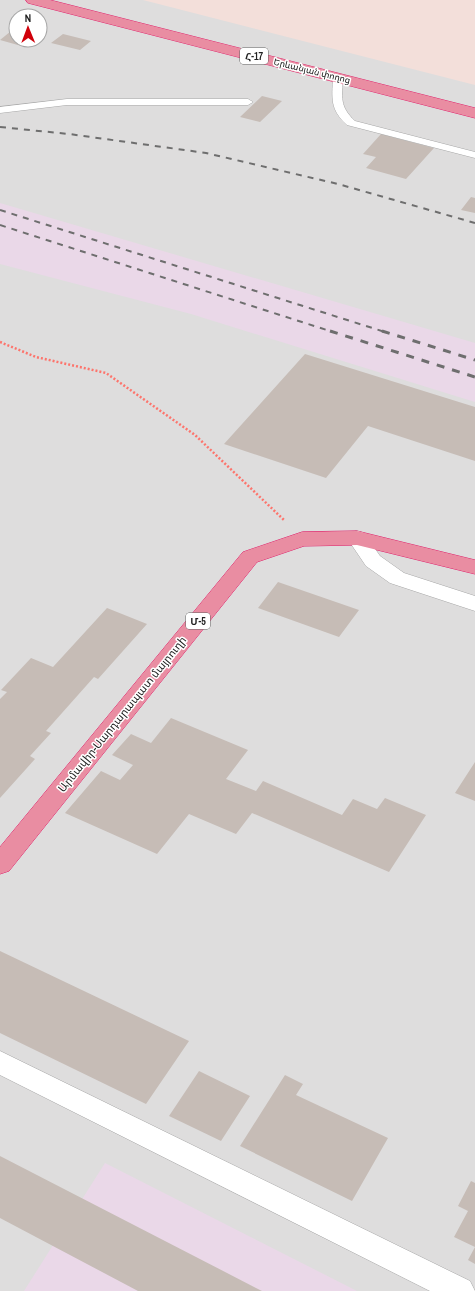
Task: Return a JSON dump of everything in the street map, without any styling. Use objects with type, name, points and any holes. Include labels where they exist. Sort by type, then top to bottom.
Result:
[{"type":"highway","name":"Երևանյան փողոց","points":[[33,0],[475,113]]},
{"type":"highway","name":"Արմավիր-Սարդարապատ մայրուղի","points":[[0,864],[250,557],[302,539],[357,538],[475,567]]},
{"type":"street","points":[[357,538],[373,561],[397,578],[475,604]]},
{"type":"street","points":[[0,1062],[460,1291]]},
{"type":"lane","points":[[338,77],[336,104],[341,115],[351,123],[475,155]]},
{"type":"lane","points":[[0,110],[67,102],[248,102]]},
{"type":"path","points":[[0,342],[36,357],[106,373],[195,435],[273,508],[302,539]]},
{"type":"shaded area","points":[[0,0],[475,0],[475,1291],[0,1291]]},
{"type":"shaded area","points":[[143,0],[475,0],[475,85]]},
{"type":"shaded area","points":[[0,203],[475,343],[475,402],[191,314],[0,264]]},
{"type":"shaded area","points":[[105,1163],[357,1291],[24,1291]]},
{"type":"building","points":[[8,34],[8,42],[0,40]]},
{"type":"building","points":[[63,34],[91,41],[80,50],[51,43]]},
{"type":"building","points":[[262,96],[282,101],[260,122],[240,117]]},
{"type":"building","points":[[381,134],[434,148],[406,179],[366,168],[376,157],[363,154]]},
{"type":"building","points":[[471,197],[475,198],[475,213],[461,210]]},
{"type":"building","points":[[305,354],[475,407],[475,461],[368,426],[326,478],[224,444]]},
{"type":"building","points":[[278,582],[359,610],[339,637],[258,608]]},
{"type":"building","points":[[107,608],[147,624],[98,679],[94,677],[46,731],[51,733],[30,756],[35,759],[0,798],[0,699],[7,692],[1,690],[31,658],[53,667]]},
{"type":"building","points":[[171,718],[248,750],[226,779],[256,791],[263,781],[342,815],[353,799],[377,809],[385,798],[426,815],[389,872],[252,813],[236,834],[189,814],[157,854],[65,813],[101,771],[120,780],[133,765],[112,755],[131,734],[151,743]]},
{"type":"building","points":[[475,762],[475,801],[455,793]]},
{"type":"building","points":[[0,951],[189,1041],[146,1104],[0,1033]]},
{"type":"building","points":[[199,1071],[250,1096],[221,1141],[169,1116]]},
{"type":"building","points":[[285,1075],[303,1084],[296,1095],[388,1138],[352,1201],[240,1146]]},
{"type":"building","points":[[0,1156],[262,1291],[138,1291],[0,1218]]},
{"type":"building","points":[[471,1181],[475,1183],[475,1247],[454,1237],[468,1211],[458,1206]]},
{"type":"building","points":[[475,1247],[475,1264],[468,1260]]},
{"type":"railway","points":[[0,127],[69,134],[206,153],[338,184],[475,223]]},
{"type":"railway","points":[[0,210],[385,332]]},
{"type":"railway","points":[[0,225],[333,332]]},
{"type":"railway","points":[[330,331],[475,377]]},
{"type":"railway","points":[[382,331],[475,360]]}]
